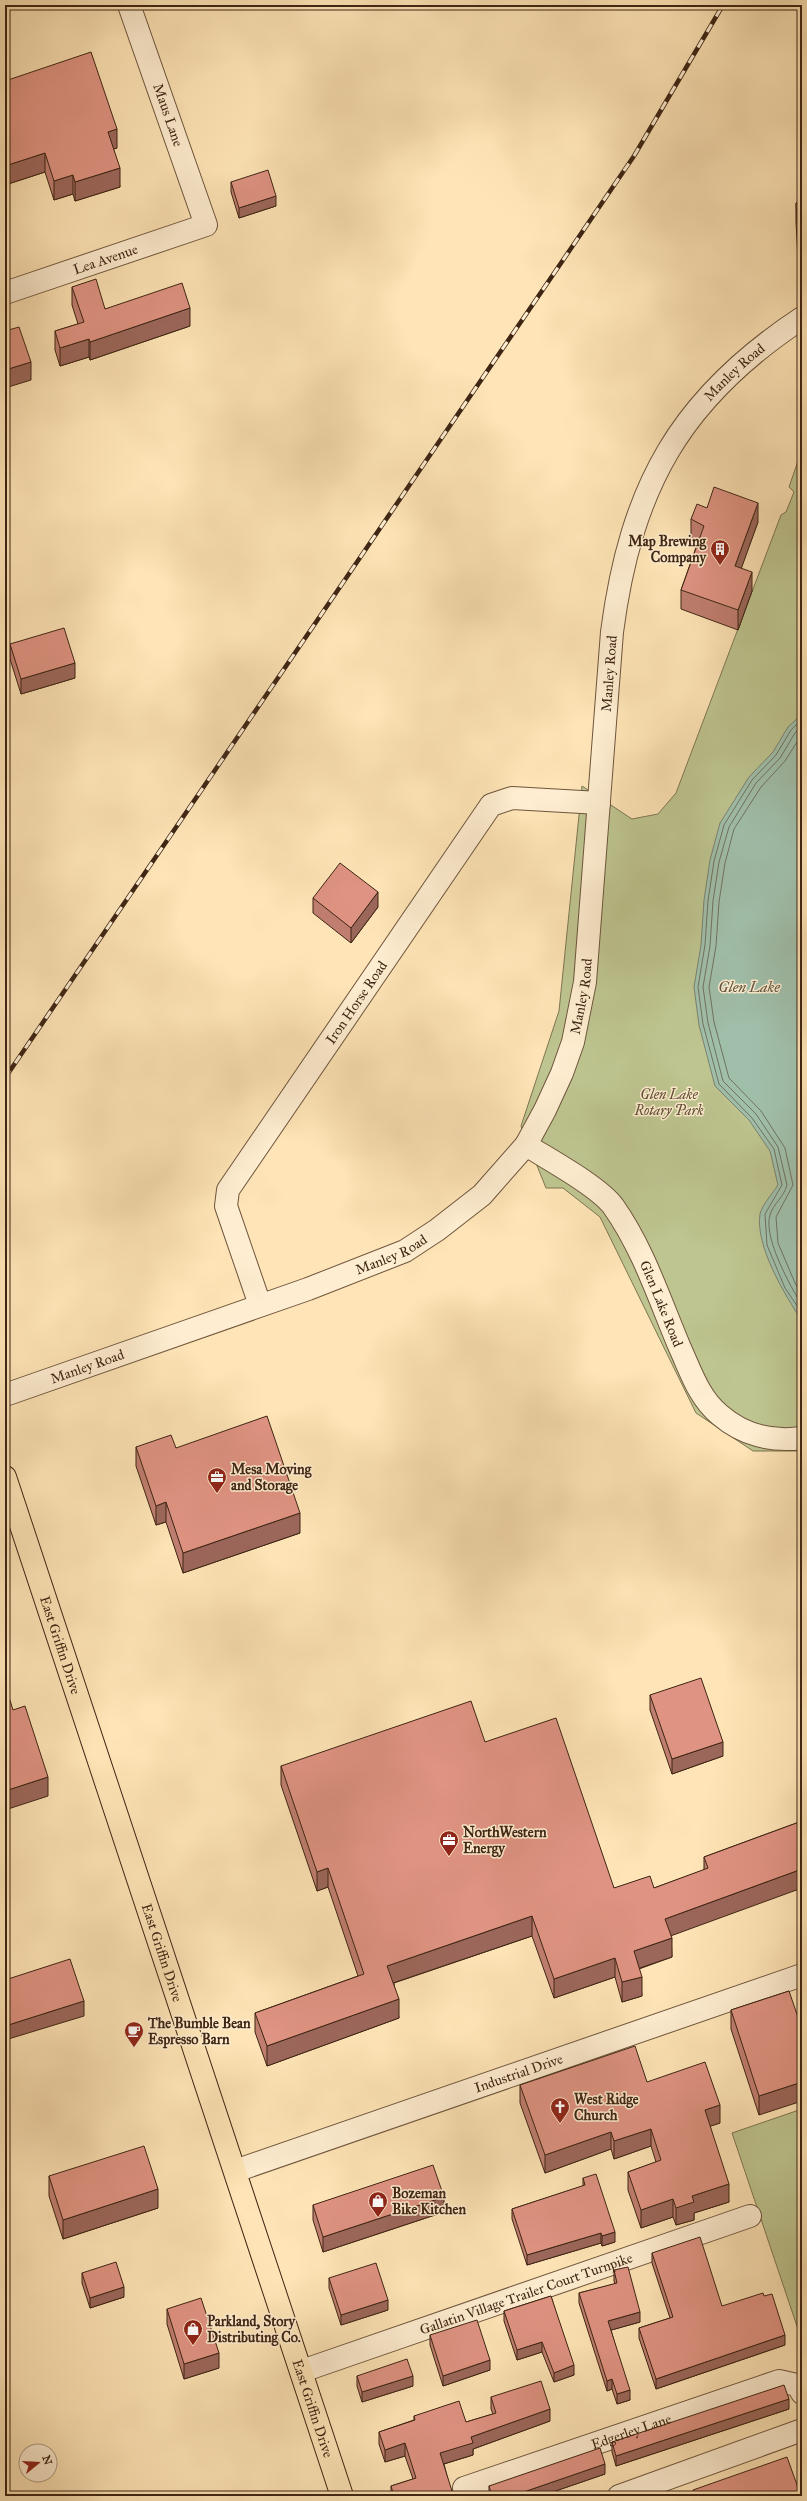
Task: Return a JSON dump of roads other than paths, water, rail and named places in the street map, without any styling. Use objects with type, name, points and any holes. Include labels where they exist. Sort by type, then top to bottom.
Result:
[{"type":"main road","name":"East Griffin Drive","points":[[5,1477],[302,2370],[342,2496]]},
{"type":"street","name":"Maus Lane","points":[[129,5],[206,226]]},
{"type":"street","name":"Lea Avenue","points":[[5,293],[206,226]]},
{"type":"street","name":"Manley Road","points":[[5,1395],[260,1305],[405,1251],[437,1230],[482,1195],[526,1144],[546,1110],[562,1073],[579,1015],[588,947],[612,632],[618,591],[632,529],[640,507],[667,452],[701,404],[752,354],[802,318]]},
{"type":"street","name":"Iron Horse Road","points":[[260,1305],[226,1206],[228,1190],[491,806],[512,798],[599,803]]},
{"type":"street","name":"Glen Lake Road","points":[[526,1144],[581,1179],[611,1204],[626,1226],[699,1392],[719,1415],[738,1428],[760,1437],[788,1440],[802,1438]]},
{"type":"street","name":"Industrial Drive","points":[[235,2171],[802,1975]]},
{"type":"street","name":"Gallatin Village Trailer Court Turnpike","points":[[302,2370],[750,2216]]},
{"type":"street","name":"Edgerley Lane","points":[[467,2496],[464,2488],[779,2381],[797,2385],[802,2393]]},
{"type":"street","points":[[619,2496],[802,2430]]},
{"type":"water","name":"Glen Lake","points":[[802,714],[802,1321],[773,1270],[762,1241],[760,1227],[761,1210],[778,1185],[770,1151],[749,1120],[715,1086],[699,1025],[694,987],[701,945],[704,900],[710,860],[720,823],[749,777],[773,752],[788,727]]},
{"type":"railway","points":[[5,1078],[634,156],[723,5]]},
{"type":"place","name":"Map Brewing Company","points":[[720,566]]},
{"type":"place","name":"Mesa Moving and Storage","points":[[217,1494]]},
{"type":"place","name":"NorthWestern Energy","points":[[449,1857]]},
{"type":"place","name":"The Bumble Bean Espresso Barn","points":[[134,2048]]},
{"type":"place","name":"West Ridge Church","points":[[560,2124]]},
{"type":"place","name":"Bozeman Bike Kitchen","points":[[378,2218]]},
{"type":"place","name":"Parkland, Story Distributing Co.","points":[[193,2346]]},
{"type":"park label","name":"Glen Lake Rotary Park","points":[[669,1102]]}]
